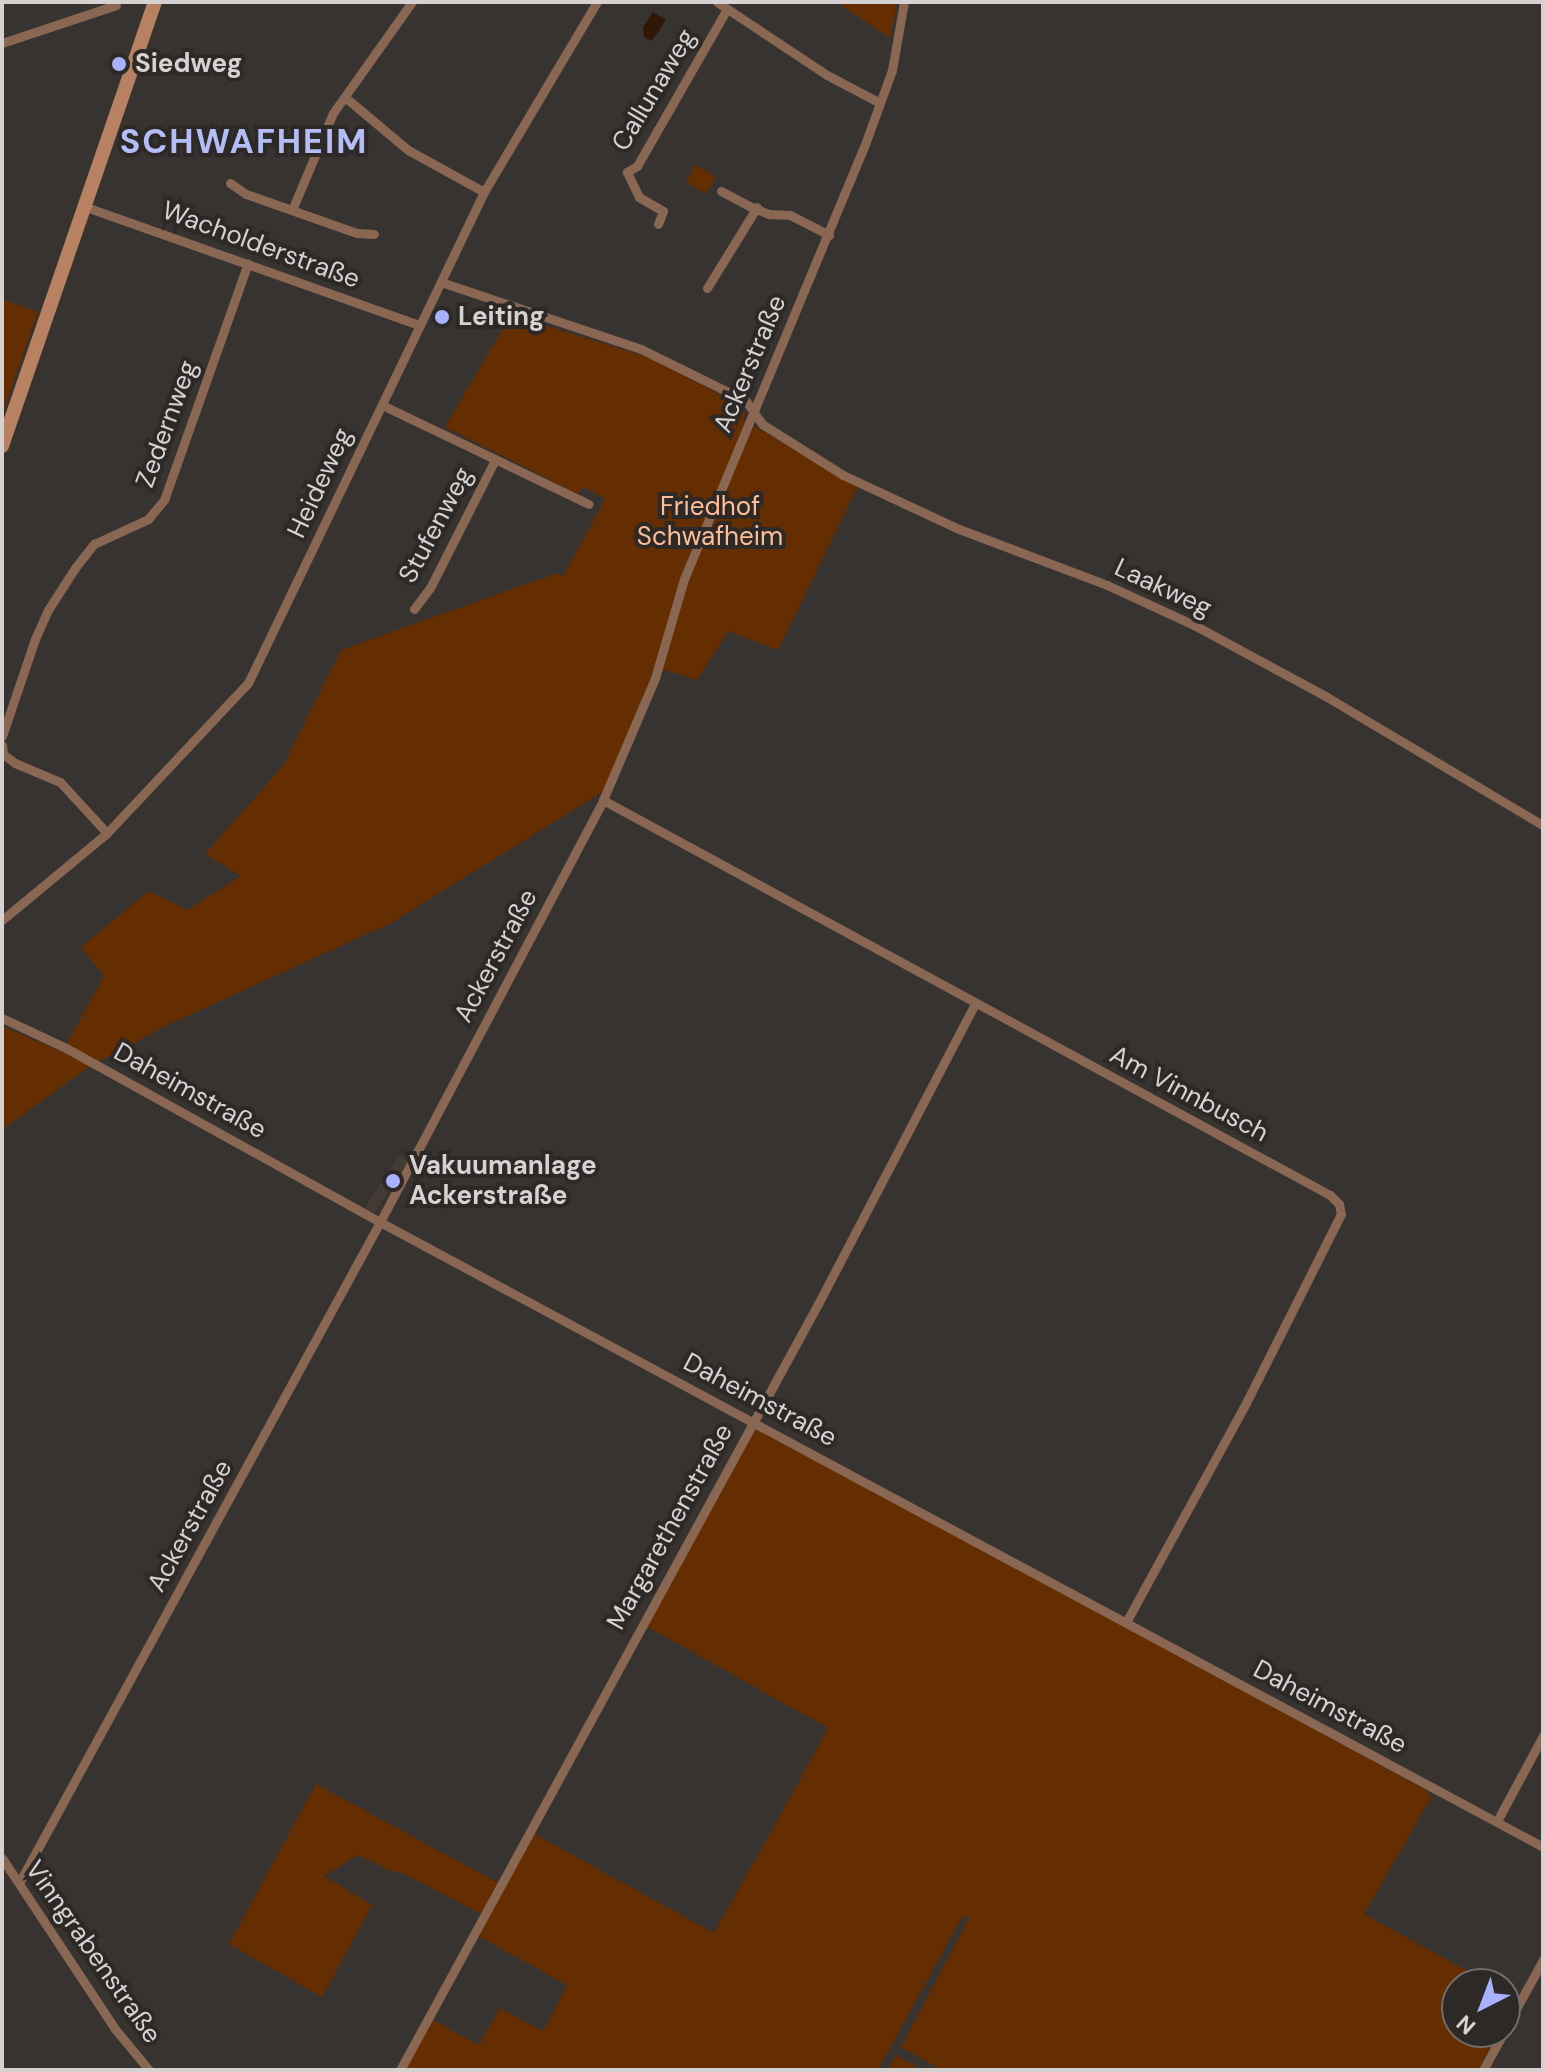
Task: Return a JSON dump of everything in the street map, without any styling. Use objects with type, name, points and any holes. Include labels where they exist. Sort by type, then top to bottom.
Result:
[{"type":"main road","points":[[2,446],[155,2]]},
{"type":"street","points":[[292,210],[317,145],[412,2]]},
{"type":"street","name":"Heideweg","points":[[2,920],[107,833],[248,683],[484,192],[597,2]]},
{"type":"street","points":[[717,2],[827,75],[880,103]]},
{"type":"street","name":"Ackerstraße","points":[[19,1883],[380,1222],[603,800],[655,678],[684,579],[829,235],[880,103],[892,70],[904,2]]},
{"type":"street","points":[[2,43],[116,5]]},
{"type":"street","name":"Callunaweg","points":[[658,224],[663,211],[639,197],[627,172],[637,166],[727,9]]},
{"type":"street","points":[[346,98],[408,150],[484,192]]},
{"type":"street","points":[[230,183],[246,194],[357,233],[374,234]]},
{"type":"street","points":[[721,191],[769,214],[790,215],[829,235]]},
{"type":"street","name":"Wacholderstraße","points":[[86,207],[420,325]]},
{"type":"street","points":[[707,288],[757,207]]},
{"type":"street","name":"Zedernweg","points":[[2,736],[35,639],[48,610],[75,568],[94,544],[148,519],[164,500],[248,263]]},
{"type":"street","name":"Laakweg","points":[[441,282],[641,349],[746,401],[762,424],[843,475],[959,529],[1107,585],[1194,625],[1327,697],[1543,825]]},
{"type":"street","name":"Stufenweg","points":[[382,405],[589,504]]},
{"type":"street","name":"Stufenweg","points":[[414,609],[430,588],[495,460]]},
{"type":"street","points":[[2,745],[2,754],[15,763],[60,782],[107,833]]},
{"type":"street","name":"Am Vinnbusch","points":[[603,800],[1330,1195],[1339,1204],[1341,1214],[1246,1403],[1126,1622]]},
{"type":"street","name":"Margarethenstraße","points":[[400,2070],[818,1304],[975,1004]]},
{"type":"street","name":"Daheimstraße","points":[[2,1018],[66,1048],[380,1222],[1543,1847]]},
{"type":"street","points":[[1497,1821],[1543,1736]]},
{"type":"street","name":"Vinngrabenstraße","points":[[2,1858],[115,2029],[149,2070]]},
{"type":"street","points":[[1521,2000],[1543,1960]]},
{"type":"street","points":[[1483,2070],[1495,2048]]},
{"type":"shaded area","points":[[653,12],[666,20],[652,41],[644,37],[643,27]]},
{"type":"shaded area","points":[[400,1155],[409,1161],[374,1213],[365,1207]]},
{"type":"green space","points":[[836,2],[897,2],[890,38]]},
{"type":"green space","points":[[696,165],[716,177],[705,194],[686,182]]},
{"type":"green space","points":[[2,299],[38,312],[2,414]]},
{"type":"green space","name":"Friedhof Schwafheim","points":[[511,315],[650,358],[740,405],[746,414],[743,420],[858,486],[778,650],[728,631],[697,680],[655,667],[604,791],[391,923],[170,1024],[90,1066],[2,1130],[2,1026],[62,1052],[104,976],[81,947],[149,891],[187,910],[241,876],[205,854],[283,766],[341,650],[557,573],[563,577],[605,499],[583,487],[578,494],[445,427]]},
{"type":"green space","points":[[755,1428],[763,1430],[1426,1790],[1431,1798],[1364,1914],[1462,1968],[1441,1968],[1441,2048],[1490,2048],[1478,2070],[942,2070],[901,2047],[969,1918],[963,1915],[878,2070],[403,2070],[431,2019],[479,2045],[500,2008],[543,2031],[567,1985],[478,1936],[531,1832],[714,1933],[791,1796],[828,1728],[646,1626]]},
{"type":"green space","points":[[316,1784],[498,1883],[481,1914],[405,1874],[390,1871],[358,1855],[324,1876],[372,1905],[322,1997],[229,1944]]},
{"type":"green space","points":[[896,2055],[908,2062],[922,2070],[888,2070]]},
{"type":"place","name":"Siedweg","points":[[119,64]]},
{"type":"place","name":"Leiting","points":[[442,317]]},
{"type":"place","name":"Vakuumanlage Ackerstraße","points":[[393,1181]]},
{"type":"district","name":"SCHWAFHEIM","points":[[244,142]]}]
